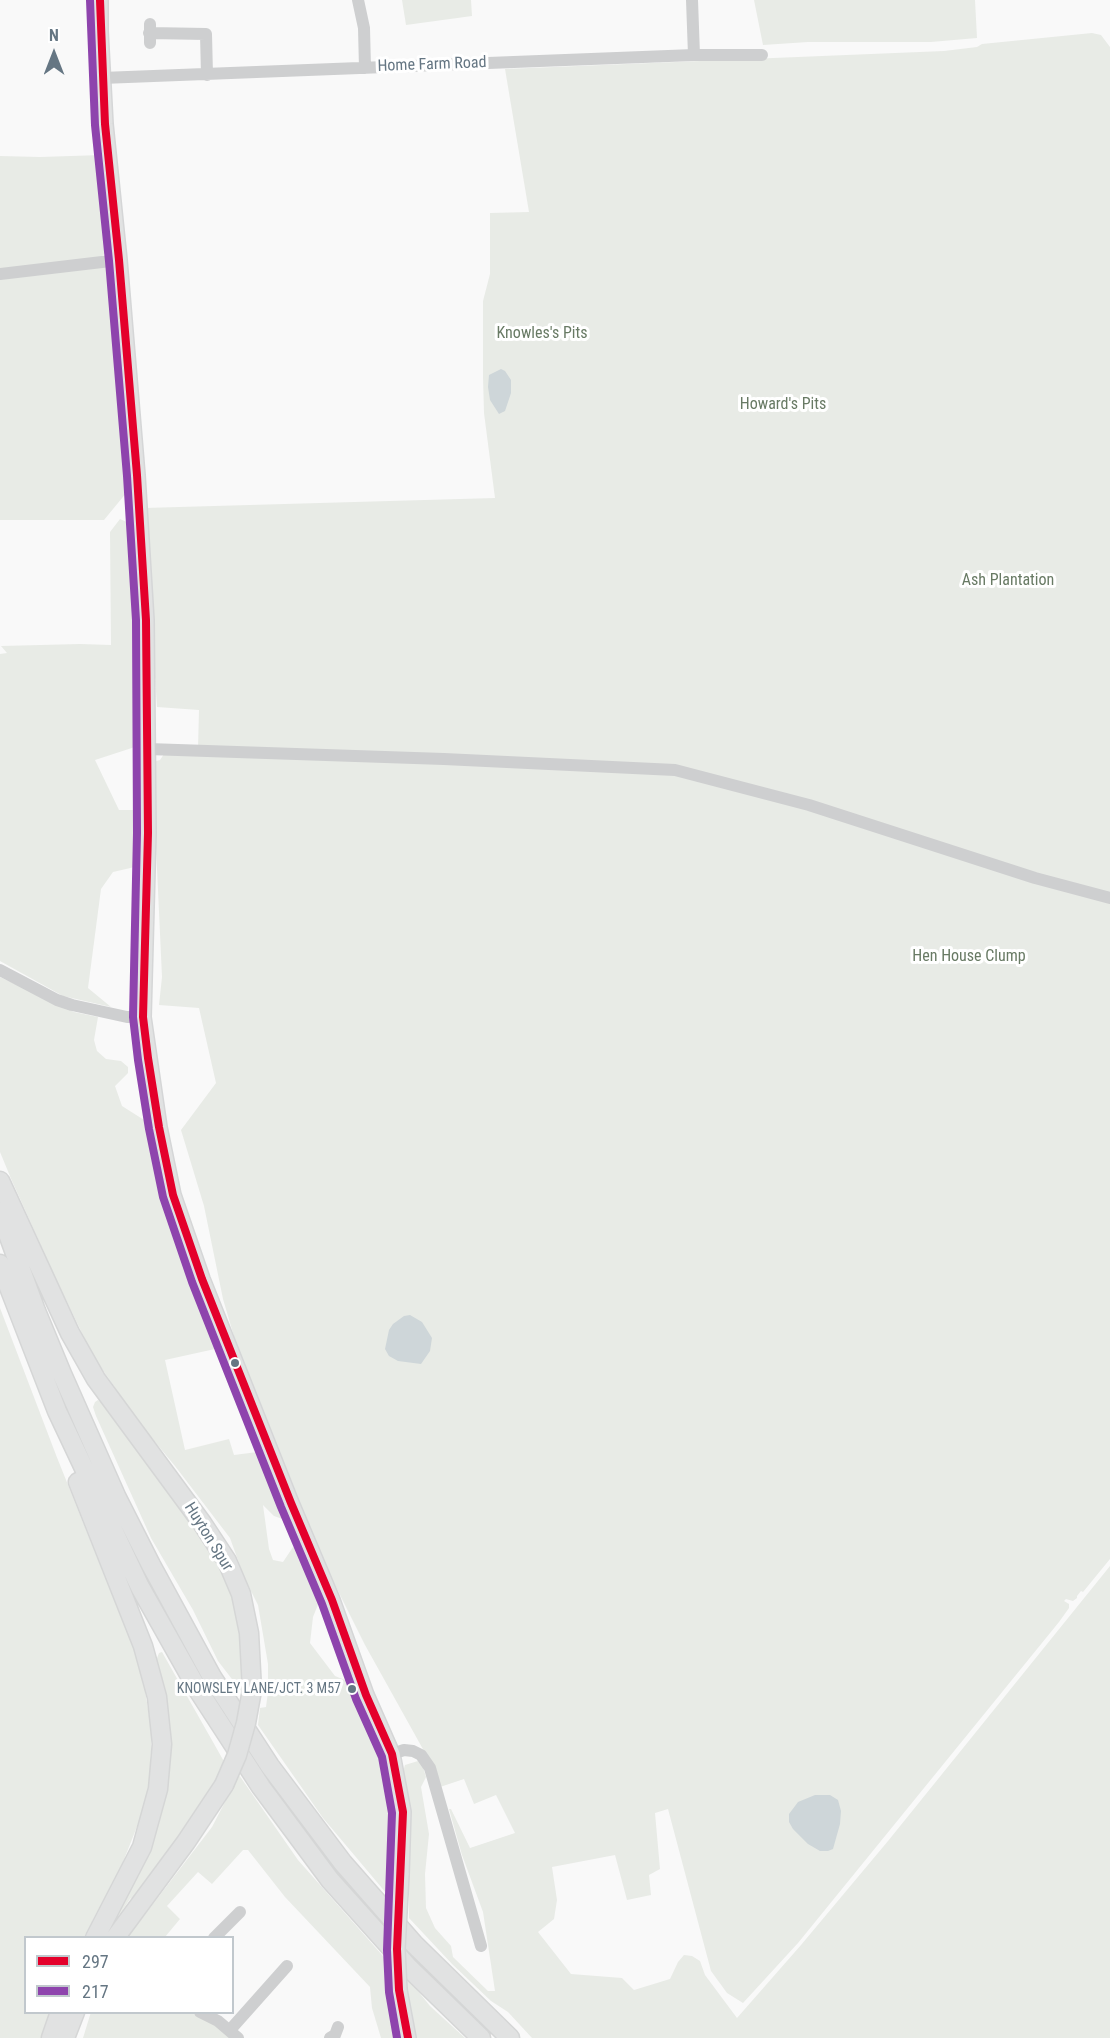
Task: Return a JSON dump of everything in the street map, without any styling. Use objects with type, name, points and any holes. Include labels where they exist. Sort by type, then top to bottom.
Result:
[{"type":"highway","name":"Huyton Spur","points":[[0,1181],[70,1333],[96,1379],[202,1523],[226,1561],[241,1594],[249,1633],[252,1689],[243,1734],[224,1785],[186,1842],[116,1936]]},
{"type":"highway","points":[[0,1212],[36,1311],[116,1496],[212,1677],[270,1766],[343,1863],[414,1944],[510,2038]]},
{"type":"highway","points":[[0,1264],[57,1411],[140,1587],[198,1689],[261,1787],[330,1880],[410,1968],[481,2038]]},
{"type":"highway","points":[[57,1411],[76,1475],[143,1646],[157,1697],[162,1744],[158,1789],[142,1847],[96,1936]]},
{"type":"highway","points":[[51,2038],[60,2014]]},
{"type":"highway","points":[[65,2038],[75,2014]]},
{"type":"main road","points":[[100,0],[105,124],[137,475],[144,598],[148,833],[143,1017],[159,1126],[173,1195],[202,1279],[332,1600],[366,1695],[392,1754],[403,1812],[397,1949],[399,1990],[408,2038]]},
{"type":"street","points":[[358,0],[364,28],[365,68]]},
{"type":"street","points":[[692,0],[694,55]]},
{"type":"street","points":[[150,33],[212,34],[207,75]]},
{"type":"street","name":"Home Farm Road","points":[[102,78],[694,55],[762,55]]},
{"type":"street","points":[[0,273],[119,260]]},
{"type":"street","points":[[148,749],[675,770],[810,805],[1035,878],[1110,898]]},
{"type":"street","points":[[0,970],[57,1000],[72,1005],[127,1017],[143,1017]]},
{"type":"street","points":[[392,1754],[404,1750],[413,1751],[421,1755],[430,1768],[481,1946]]},
{"type":"street","points":[[216,1936],[242,1909]]},
{"type":"street","points":[[202,2014],[218,2021],[234,2034],[289,1965]]},
{"type":"green space","points":[[402,0],[471,0],[472,16],[406,25]]},
{"type":"green space","points":[[754,0],[975,0],[977,38],[931,42],[808,42],[763,45]]},
{"type":"green space","points":[[1092,33],[1101,35],[1110,47],[1110,1559],[1077,1598],[1073,1601],[1066,1599],[1064,1601],[1069,1604],[1069,1608],[1059,1622],[798,1943],[743,2003],[727,1993],[711,1971],[668,1809],[655,1813],[660,1869],[649,1875],[651,1895],[627,1900],[615,1855],[552,1867],[557,1900],[554,1919],[538,1932],[571,1974],[622,1978],[634,1990],[670,1979],[684,1955],[692,1956],[700,1961],[705,1975],[737,2018],[888,1841],[1110,1566],[1110,2038],[532,2038],[508,2012],[491,2001],[452,1964],[409,1918],[409,1815],[403,1772],[405,1765],[418,1761],[426,1777],[421,1787],[429,1834],[425,1874],[426,1908],[435,1928],[451,1946],[453,1957],[488,1991],[495,1991],[483,1912],[462,1855],[449,1809],[470,1848],[515,1833],[496,1795],[474,1804],[464,1779],[440,1787],[424,1751],[365,1645],[315,1545],[238,1350],[223,1299],[204,1206],[181,1130],[216,1083],[199,1008],[159,1005],[162,977],[156,847],[156,761],[160,760],[164,754],[198,748],[199,710],[157,707],[144,508],[495,498],[484,413],[483,377],[483,301],[490,274],[490,213],[529,212],[505,69],[944,51],[977,47],[982,44]]},
{"type":"green space","points":[[102,155],[113,246],[101,257],[0,269],[0,156]]},
{"type":"green space","points":[[107,265],[127,492],[104,520],[0,520],[0,278]]},
{"type":"green space","points":[[120,519],[131,524],[140,646],[141,745],[95,760],[119,810],[140,810],[139,866],[113,872],[101,889],[88,988],[111,1007],[63,996],[0,961],[0,654],[7,653],[1,646],[111,645],[110,532]]},
{"type":"green space","points":[[0,977],[74,1012],[98,1017],[94,1040],[97,1051],[106,1059],[121,1061],[128,1067],[128,1073],[115,1086],[122,1106],[152,1125],[224,1347],[165,1360],[185,1450],[229,1439],[234,1455],[265,1451],[291,1522],[274,1516],[263,1505],[269,1549],[273,1560],[283,1562],[293,1547],[302,1552],[319,1602],[313,1617],[310,1643],[335,1676],[350,1682],[358,1707],[364,1710],[384,1753],[394,1822],[392,1900],[323,1818],[258,1725],[260,1708],[266,1707],[268,1664],[258,1605],[244,1577],[230,1538],[141,1425],[93,1356],[12,1181],[0,1152]]},
{"type":"green space","points":[[0,1308],[133,1647],[143,1677],[152,1735],[149,1784],[140,1819],[123,1862],[85,1936],[24,1936],[24,2014],[50,2014],[41,2038],[0,2038]]},
{"type":"green space","points":[[98,1400],[104,1404],[151,1470],[179,1503],[223,1572],[241,1619],[245,1696],[218,1661],[193,1610],[151,1538],[96,1416],[93,1407]]},
{"type":"green space","points":[[162,1652],[226,1765],[208,1801],[136,1895],[130,1899],[120,1914],[116,1915],[153,1835],[157,1658]]},
{"type":"green space","points":[[239,1775],[298,1860],[390,1964],[394,2019],[400,2038],[381,2038],[372,2008],[370,1987],[285,1897],[248,1850],[243,1850],[212,1884],[198,1872],[167,1906],[180,1919],[166,1936],[129,1936],[212,1827]]},
{"type":"green space","points":[[406,1976],[430,2006],[465,2038],[415,2038]]},
{"type":"green space","points":[[90,2014],[193,2014],[210,2019],[232,2038],[83,2038]]},
{"type":"shaded area","points":[[501,369],[511,380],[511,393],[505,411],[499,414],[490,400],[488,387],[489,375]]},
{"type":"shaded area","points":[[410,1315],[422,1322],[432,1338],[430,1351],[421,1364],[398,1361],[389,1356],[385,1349],[389,1330],[393,1324],[404,1316]]},
{"type":"shaded area","points":[[815,1795],[830,1795],[838,1800],[841,1811],[833,1849],[828,1851],[820,1851],[808,1844],[789,1822],[789,1814],[798,1802]]},
{"type":"transit line","name":"217","points":[[90,0],[95,125],[127,476],[136,620],[137,833],[133,1017],[138,1060],[163,1197],[192,1282],[322,1604],[356,1699],[382,1757],[392,1813],[387,1950],[389,1992],[397,2038]]},
{"type":"transit line","name":"297","points":[[100,0],[105,124],[137,475],[146,620],[148,833],[143,1017],[148,1058],[173,1195],[202,1279],[332,1600],[366,1695],[392,1754],[403,1812],[397,1949],[399,1990],[408,2038]]},
{"type":"place","name":"KNOWSLEY LANE/JCT. 3 M57","points":[[352,1689]]},
{"type":"park label","name":"Knowles's Pits","points":[[542,334]]},
{"type":"park label","name":"Howard's Pits","points":[[783,405]]},
{"type":"park label","name":"Ash Plantation","points":[[1008,581]]},
{"type":"park label","name":"Hen House Clump","points":[[969,957]]}]
